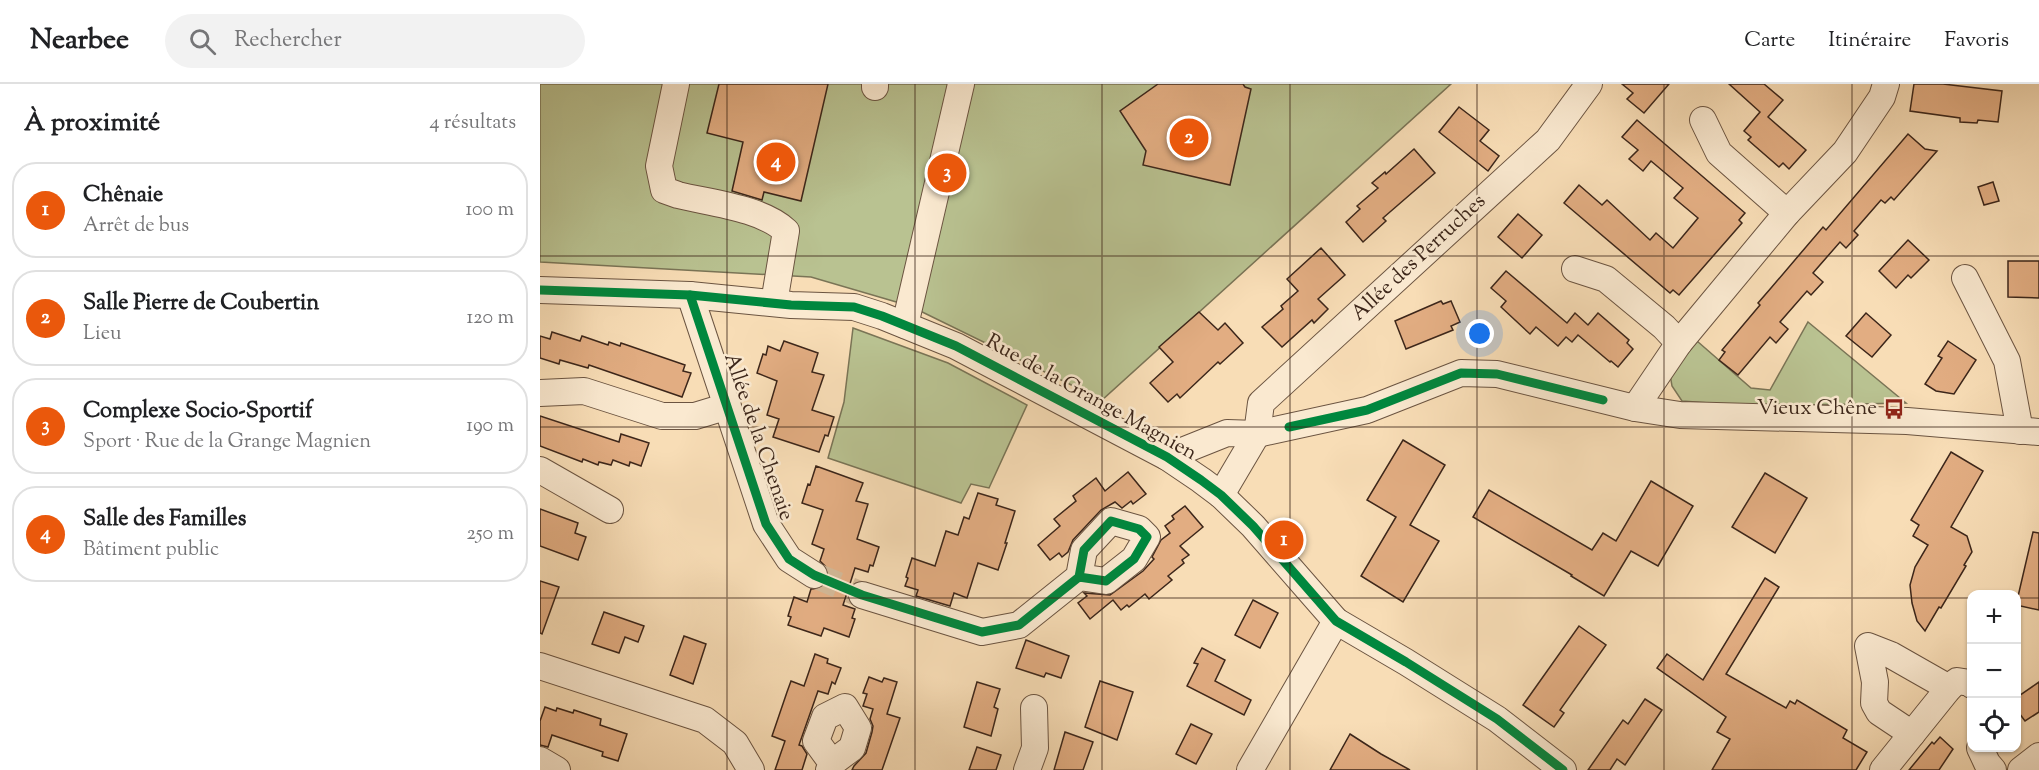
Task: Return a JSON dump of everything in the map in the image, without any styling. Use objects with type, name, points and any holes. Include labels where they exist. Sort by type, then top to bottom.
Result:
[{"type":"street","points":[[676,84],[658,166],[664,190],[764,216],[786,231],[774,303]]},
{"type":"street","points":[[906,325],[961,84]]},
{"type":"street","name":"Allée des Perruches","points":[[1257,434],[1261,403],[1548,140],[1589,84]]},
{"type":"street","points":[[1635,408],[1678,343],[1787,213],[1845,152],[1882,97],[1886,84]]},
{"type":"street","points":[[1702,120],[1719,153],[1787,213]]},
{"type":"street","points":[[1575,269],[1606,279],[1664,327],[1678,343]]},
{"type":"street","points":[[1167,457],[1227,433],[1257,434],[1367,410],[1461,373],[1497,374],[1635,408],[1680,414],[1907,421],[2030,431],[2007,361],[1965,278]]},
{"type":"street","name":"Rue de la Grange Magnien","points":[[540,290],[690,295],[774,303],[855,307],[956,345],[1167,457],[1221,495],[1253,526],[1336,621],[1497,719],[1563,770]]},
{"type":"street","name":"Allée de la Chenaie","points":[[690,295],[766,524],[789,559],[814,575]]},
{"type":"street","points":[[540,393],[584,392],[662,416],[695,416],[728,406]]},
{"type":"street","points":[[1221,495],[1257,434]]},
{"type":"street","points":[[540,470],[610,510]]},
{"type":"street","points":[[862,594],[982,632],[1019,625],[1078,576]]},
{"type":"street","points":[[1250,770],[1336,621]]},
{"type":"street","points":[[1882,770],[1912,734],[1960,686],[1868,646],[1875,682],[1874,704],[1879,712],[1912,734]]},
{"type":"street","points":[[540,668],[705,720],[735,743],[751,770]]},
{"type":"street","points":[[1027,770],[1035,748],[1034,708]]},
{"type":"street","points":[[1982,752],[1993,770]]},
{"type":"street","points":[[2021,770],[2039,756]]},
{"type":"street","points":[[540,760],[557,770]]},
{"type":"green space","points":[[540,84],[1451,84],[1102,400],[910,306],[811,277],[540,262]]},
{"type":"green space","points":[[1808,322],[1906,403],[1751,406],[1682,401],[1672,386],[1670,374],[1697,341],[1751,388],[1770,390]]},
{"type":"green space","points":[[853,328],[948,363],[1027,405],[989,488],[971,484],[961,503],[828,458],[844,402]]},
{"type":"building","points":[[719,84],[828,84],[801,201],[764,192],[762,200],[732,191],[743,142],[707,133]]},
{"type":"building","points":[[1158,84],[1243,84],[1251,89],[1230,185],[1143,165],[1146,151],[1120,111]]},
{"type":"building","points":[[1622,84],[1669,84],[1644,113],[1627,99],[1633,93]]},
{"type":"building","points":[[1729,84],[1764,84],[1783,100],[1768,117],[1806,150],[1789,169],[1783,163],[1779,167],[1748,140],[1751,137],[1744,131],[1760,112]]},
{"type":"building","points":[[1914,84],[1943,84],[2002,91],[1998,122],[1978,120],[1977,123],[1960,122],[1960,118],[1910,111]]},
{"type":"building","points":[[1459,107],[1489,130],[1480,141],[1499,156],[1488,171],[1439,132]]},
{"type":"building","points":[[1637,120],[1745,213],[1739,220],[1742,223],[1679,295],[1673,290],[1670,293],[1564,203],[1579,185],[1602,205],[1607,200],[1650,240],[1656,233],[1673,248],[1698,218],[1674,198],[1683,188],[1651,161],[1643,171],[1629,159],[1638,150],[1622,137]]},
{"type":"building","points":[[1908,134],[1925,149],[1937,151],[1894,200],[1891,197],[1885,203],[1881,200],[1854,231],[1858,235],[1846,248],[1840,242],[1813,273],[1823,282],[1811,295],[1807,291],[1780,322],[1788,329],[1776,343],[1770,337],[1738,375],[1719,360],[1725,352],[1722,350],[1760,305],[1758,303],[1823,227],[1826,230]]},
{"type":"building","points":[[1414,149],[1435,173],[1383,218],[1386,221],[1363,242],[1346,222],[1360,209],[1357,206],[1378,188],[1372,183],[1385,172],[1386,174]]},
{"type":"building","points":[[1993,182],[1999,201],[1984,205],[1978,187]]},
{"type":"building","points":[[1518,214],[1542,235],[1522,258],[1498,237]]},
{"type":"building","points":[[1908,240],[1929,260],[1911,278],[1908,275],[1896,288],[1879,271]]},
{"type":"building","points":[[1321,248],[1345,275],[1318,299],[1328,309],[1314,323],[1312,320],[1282,347],[1262,327],[1283,309],[1281,306],[1298,291],[1287,279]]},
{"type":"building","points":[[2008,261],[2039,261],[2039,298],[2008,297]]},
{"type":"building","points":[[1506,271],[1567,323],[1575,313],[1588,325],[1598,313],[1629,340],[1627,343],[1633,349],[1618,367],[1578,335],[1572,342],[1566,337],[1558,346],[1536,327],[1530,334],[1501,307],[1506,301],[1491,288]]},
{"type":"building","points":[[1441,301],[1443,304],[1451,301],[1460,322],[1451,326],[1453,330],[1406,349],[1395,321]]},
{"type":"building","points":[[1199,312],[1218,330],[1225,323],[1243,343],[1220,364],[1218,362],[1180,398],[1177,394],[1168,402],[1150,383],[1173,362],[1159,347]]},
{"type":"building","points":[[1866,313],[1891,335],[1872,357],[1846,336]]},
{"type":"building","points":[[552,332],[580,341],[582,336],[608,345],[609,342],[620,346],[621,343],[685,365],[683,371],[691,373],[682,397],[589,365],[588,368],[560,360],[559,364],[540,358],[540,336],[550,339]]},
{"type":"building","points":[[784,341],[818,353],[812,372],[824,375],[812,410],[834,417],[828,436],[825,435],[819,452],[773,437],[779,419],[767,415],[777,381],[757,373],[768,346],[780,351]]},
{"type":"building","points":[[1948,341],[1976,360],[1954,394],[1936,391],[1925,384],[1942,358],[1938,356]]},
{"type":"building","points":[[540,416],[619,442],[621,434],[649,443],[641,466],[630,462],[629,466],[613,460],[611,465],[599,462],[598,465],[583,459],[582,462],[540,446]]},
{"type":"building","points":[[1403,440],[1445,465],[1410,525],[1439,541],[1403,602],[1361,576],[1396,517],[1367,500]]},
{"type":"building","points":[[1951,452],[1983,471],[1951,527],[1967,536],[1972,552],[1964,565],[1966,566],[1925,631],[1917,621],[1910,585],[1915,567],[1928,545],[1913,536],[1919,525],[1911,520]]},
{"type":"building","points":[[816,466],[863,483],[856,501],[868,504],[857,539],[879,547],[873,566],[870,565],[868,572],[855,568],[843,605],[855,609],[852,618],[855,619],[849,637],[824,628],[821,636],[788,625],[791,617],[788,616],[794,597],[807,602],[811,589],[821,588],[827,583],[829,576],[827,568],[820,561],[824,549],[812,544],[823,510],[802,503]]},
{"type":"building","points":[[1128,472],[1146,494],[1133,504],[1131,501],[1122,508],[1115,502],[1101,510],[1073,540],[1068,552],[1062,557],[1059,553],[1050,560],[1038,545],[1060,526],[1054,519],[1076,501],[1073,496],[1096,478],[1105,491]]},
{"type":"building","points":[[1765,473],[1807,498],[1775,553],[1732,527]]},
{"type":"building","points":[[1651,481],[1693,506],[1658,566],[1631,551],[1604,596],[1473,517],[1489,490],[1592,550],[1603,533],[1616,541]]},
{"type":"building","points":[[978,493],[998,499],[996,505],[1015,511],[998,570],[978,563],[967,598],[954,593],[950,606],[916,596],[918,590],[905,586],[912,558],[935,566],[946,531],[958,535],[964,517],[969,519]]},
{"type":"building","points":[[1185,506],[1203,527],[1180,546],[1189,555],[1182,560],[1184,563],[1168,576],[1172,580],[1149,599],[1145,594],[1129,607],[1127,605],[1121,610],[1113,600],[1090,619],[1078,603],[1087,596],[1084,593],[1110,595],[1143,571],[1154,559],[1152,557],[1161,540],[1170,533],[1165,526],[1174,519],[1172,516]]},
{"type":"building","points":[[540,509],[578,523],[575,533],[586,537],[578,560],[540,546]]},
{"type":"building","points":[[2033,532],[2039,533],[2039,610],[2021,606],[2019,590]]},
{"type":"building","points":[[1765,578],[1779,587],[1726,674],[1786,708],[1790,701],[1795,704],[1797,700],[1847,730],[1843,738],[1867,752],[1856,770],[1712,770],[1730,739],[1717,732],[1726,717],[1657,668],[1667,654],[1703,680]]},
{"type":"building","points":[[540,581],[559,587],[542,634],[540,633]]},
{"type":"building","points":[[1253,600],[1278,613],[1260,648],[1235,635]]},
{"type":"building","points":[[604,612],[644,626],[638,642],[625,637],[619,653],[592,644]]},
{"type":"building","points":[[1579,626],[1606,645],[1560,710],[1564,713],[1554,727],[1523,705]]},
{"type":"building","points":[[684,636],[706,644],[693,684],[670,675]]},
{"type":"building","points":[[1026,640],[1069,656],[1061,678],[1046,673],[1044,677],[1016,668]]},
{"type":"building","points":[[1202,648],[1225,660],[1215,681],[1251,700],[1244,715],[1187,686],[1198,664],[1194,663]]},
{"type":"building","points":[[815,654],[828,659],[827,663],[841,668],[828,694],[818,691],[799,745],[807,754],[802,770],[775,770],[785,741],[772,736],[787,692],[791,681],[804,686]]},
{"type":"building","points":[[869,677],[882,682],[884,678],[897,682],[887,714],[900,718],[882,770],[852,770],[866,753],[872,732],[873,726],[870,719],[873,709],[863,706],[867,694],[863,693]]},
{"type":"building","points":[[1100,681],[1133,692],[1117,740],[1085,727]]},
{"type":"building","points":[[977,682],[1000,689],[994,707],[998,709],[991,736],[964,727]]},
{"type":"building","points":[[2039,682],[2039,712],[2025,721],[2021,716],[2021,695]]},
{"type":"building","points":[[1645,699],[1662,710],[1625,765],[1617,759],[1610,770],[1588,770],[1623,720],[1628,724]]},
{"type":"building","points":[[545,707],[573,713],[574,710],[601,719],[600,725],[627,734],[618,761],[602,756],[603,752],[552,735],[548,747],[540,745],[540,721]]},
{"type":"building","points":[[1191,724],[1212,734],[1196,764],[1176,754]]},
{"type":"building","points":[[1065,732],[1093,742],[1083,770],[1054,770]]},
{"type":"building","points":[[1350,734],[1381,754],[1410,770],[1330,770]]},
{"type":"building","points":[[1940,737],[1953,749],[1939,770],[1909,770],[1932,742],[1934,744]]},
{"type":"building","points":[[977,747],[1001,755],[996,770],[969,770]]},
{"type":"tunnel","points":[[814,575],[862,595]]},
{"type":"cycle path","points":[[540,290],[690,295],[791,305],[854,307],[956,346],[1167,457],[1201,480],[1221,495],[1253,526],[1336,621],[1497,719],[1563,770]]},
{"type":"cycle path","points":[[690,295],[766,524],[789,559],[814,575],[862,595],[982,632],[1019,625],[1079,577],[1106,581],[1134,559],[1147,537],[1139,529],[1111,521],[1084,550],[1079,577]]},
{"type":"cycle path","points":[[1289,427],[1367,410],[1461,373],[1497,374],[1603,400]]},
{"type":"place","name":"Salle Pierre de Coubertin","points":[[1189,138]]},
{"type":"place","name":"Salle des Familles","points":[[776,162]]},
{"type":"place","name":"Complexe Socio-Sportif","points":[[947,173]]},
{"type":"place","name":"Vieux Chêne","points":[[1894,409]]},
{"type":"place","name":"Chênaie","points":[[1284,540]]}]
